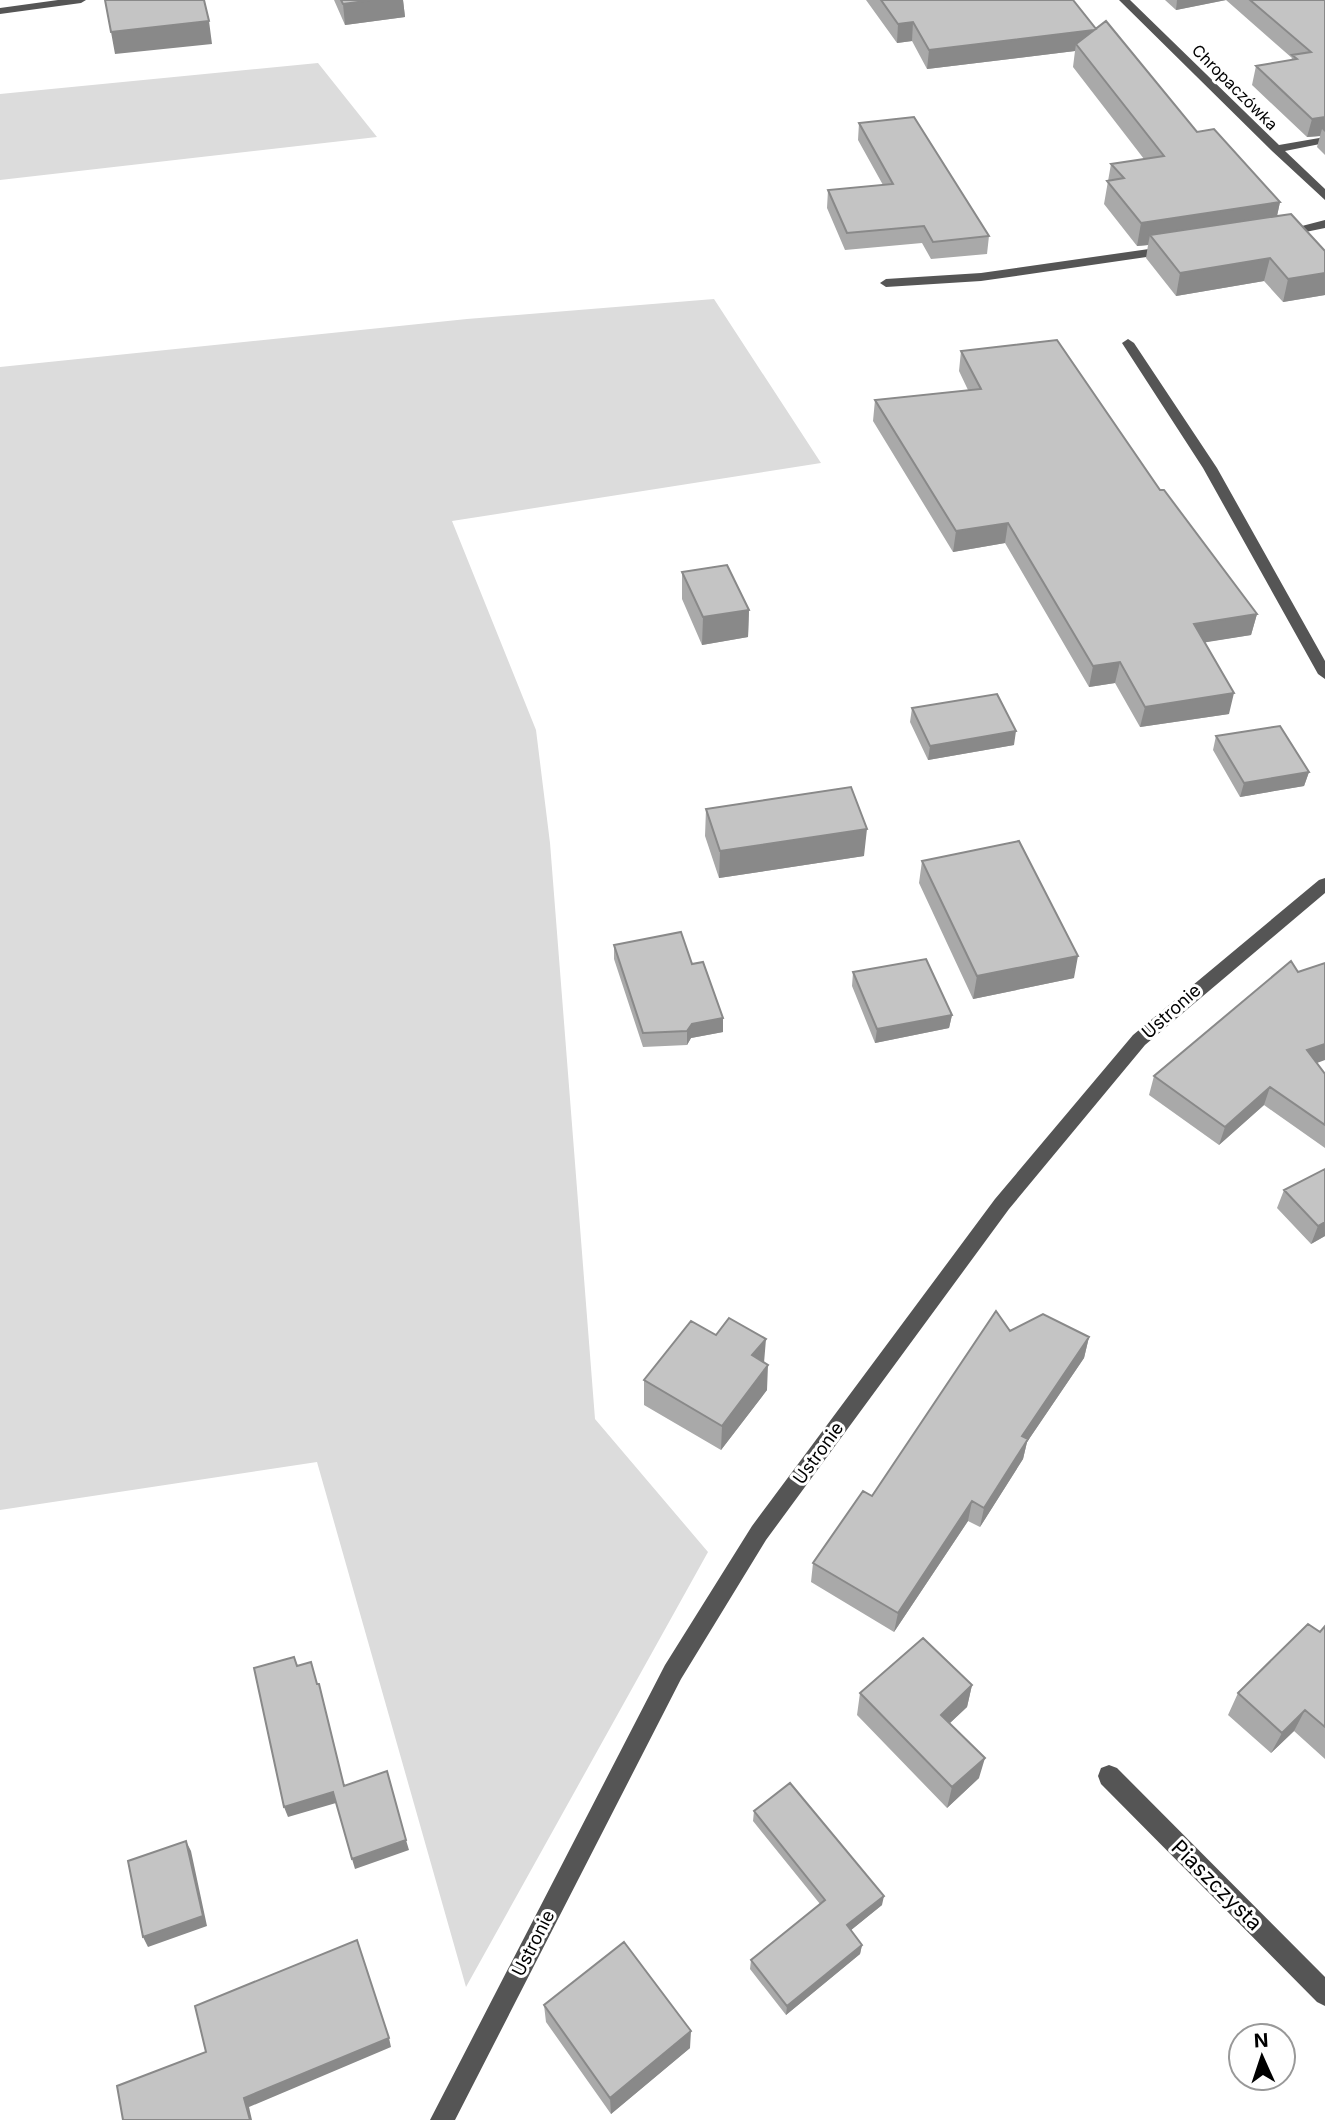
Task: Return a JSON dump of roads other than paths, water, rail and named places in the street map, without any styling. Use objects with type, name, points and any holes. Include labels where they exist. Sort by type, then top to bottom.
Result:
[{"type":"street","points":[[0,11],[81,0]]},
{"type":"street","name":"Chropaczówka","points":[[1124,0],[1325,196]]},
{"type":"street","points":[[1276,149],[1325,140]]},
{"type":"street","points":[[1264,236],[1325,224]]},
{"type":"street","points":[[886,283],[981,278],[1182,248]]},
{"type":"street","points":[[1128,343],[1210,468],[1325,674]]},
{"type":"street","name":"Ustronie","points":[[442,2120],[673,1672],[759,1533],[1002,1204],[1139,1040],[1325,884]]},
{"type":"street","name":"Piaszczysta","points":[[1109,1776],[1325,1994]]}]
